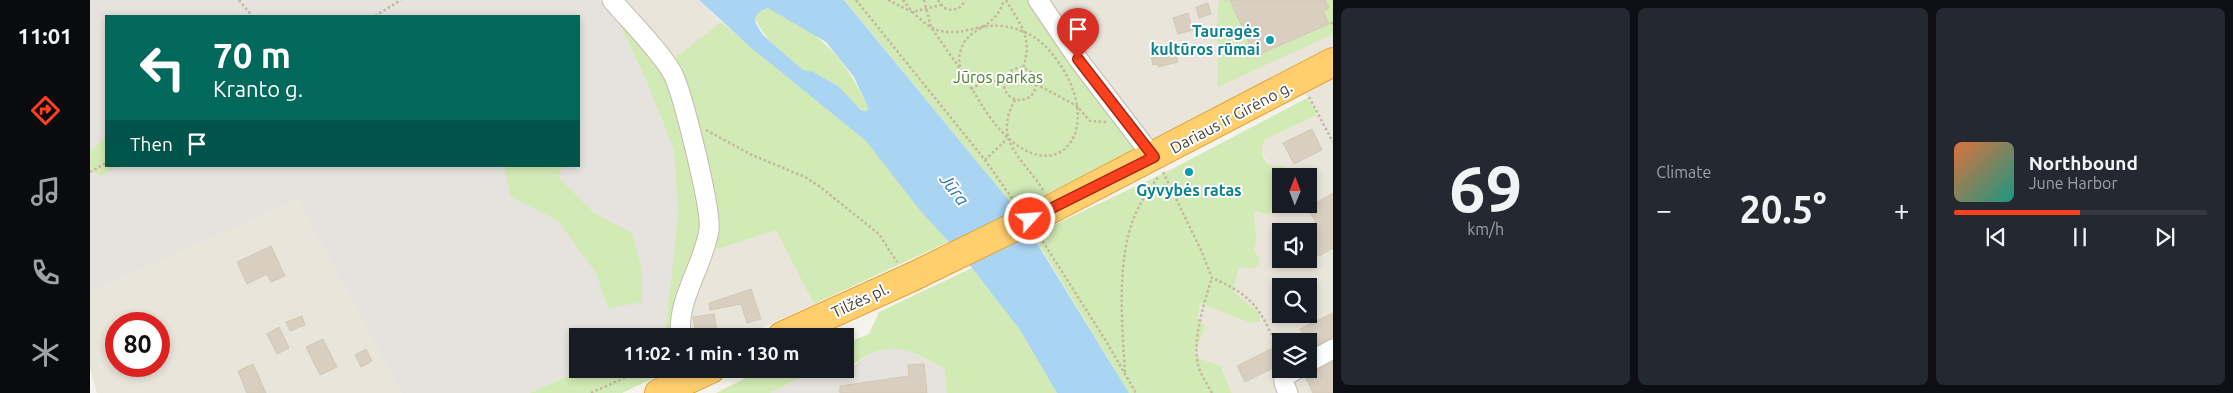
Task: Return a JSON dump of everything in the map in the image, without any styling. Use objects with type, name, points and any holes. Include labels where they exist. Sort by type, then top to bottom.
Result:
[{"type":"highway","name":"Dariaus ir Girėno g.","points":[[906,272],[1044,213],[1333,62]]},
{"type":"highway","name":"Tilžės pl.","points":[[798,328],[906,272]]},
{"type":"street","points":[[612,0],[673,74],[688,124],[710,228],[680,318],[681,328]]},
{"type":"street","points":[[1038,0],[1064,40],[1154,157]]},
{"type":"street","points":[[1317,358],[1333,349]]},
{"type":"street","points":[[1284,378],[1288,393]]},
{"type":"path","points":[[239,0],[251,15]]},
{"type":"path","points":[[377,15],[401,0]]},
{"type":"path","points":[[856,0],[985,160],[1019,208]]},
{"type":"path","points":[[888,0],[912,12],[931,27],[954,32],[997,25],[1025,32],[1037,39],[1057,62],[1077,106],[1090,121],[1095,123],[1123,118]]},
{"type":"path","points":[[903,0],[912,12]]},
{"type":"path","points":[[924,0],[931,27],[985,112],[1007,139],[1136,393]]},
{"type":"path","points":[[938,0],[941,5],[949,10],[962,6],[966,0]]},
{"type":"path","points":[[960,70],[960,53],[967,37],[996,19],[1005,0]]},
{"type":"path","points":[[1005,0],[1025,32],[1028,45],[1023,68]]},
{"type":"path","points":[[912,12],[941,5]]},
{"type":"path","points":[[1036,84],[1030,98],[1015,100],[1005,91],[1004,81],[1008,72],[1023,68],[1031,72],[1036,84],[1077,106]]},
{"type":"path","points":[[971,89],[985,81],[1004,81]]},
{"type":"path","points":[[1308,95],[1333,142]]},
{"type":"path","points":[[985,160],[1007,139],[1007,117],[1015,100]]},
{"type":"path","points":[[1007,139],[1026,152],[1036,156],[1044,157],[1062,151],[1075,137],[1078,126],[1077,106]]},
{"type":"path","points":[[688,124],[698,126],[752,155],[805,177],[819,186],[879,234],[906,272]]},
{"type":"path","points":[[90,172],[105,164]]},
{"type":"path","points":[[1125,374],[1124,292],[1127,244],[1138,207],[1162,170],[1201,250],[1212,278],[1203,307],[1196,350],[1199,368],[1212,393]]},
{"type":"path","points":[[1212,278],[1232,287],[1261,312],[1272,336]]},
{"type":"path","points":[[591,393],[624,378]]},
{"type":"shaded area","points":[[90,0],[600,0],[615,14],[648,85],[674,150],[678,214],[666,328],[569,328],[569,376],[529,393],[401,393],[298,199],[90,292]]},
{"type":"shaded area","points":[[600,0],[699,0],[721,22],[662,68]]},
{"type":"shaded area","points":[[844,0],[1333,0],[1333,50],[1016,209]]},
{"type":"shaded area","points":[[1333,77],[1333,393],[1232,393],[1223,370],[1217,364],[1203,361],[1195,355],[1205,326],[1198,317],[1200,303],[1250,323],[1259,313],[1233,292],[1239,267],[1254,250],[1254,212],[1266,214],[1272,209],[1272,213],[1318,212],[1318,168],[1285,168],[1269,165],[1261,152],[1262,145],[1265,140],[1315,116],[1315,109],[1305,94]]},
{"type":"shaded area","points":[[298,198],[401,393],[97,393],[90,369],[90,292]]},
{"type":"shaded area","points":[[777,229],[814,304],[761,328],[689,328],[687,314],[712,251]]},
{"type":"shaded area","points":[[890,347],[902,348],[944,368],[947,393],[770,393],[801,378],[854,378],[854,365],[867,355]]},
{"type":"green space","name":"Jūros parkas","points":[[845,0],[1032,0],[1133,144],[1132,151],[1016,209]]},
{"type":"green space","points":[[1219,0],[1333,0],[1333,34],[1218,87],[1217,22]]},
{"type":"green space","points":[[768,8],[802,26],[828,47],[850,74],[868,107],[866,113],[834,84],[798,67],[775,47],[757,23],[755,17],[762,10]]},
{"type":"green space","points":[[615,14],[662,68],[721,22],[866,141],[948,242],[814,304],[776,230],[712,251],[687,314],[689,328],[666,328],[678,214],[674,150],[648,85]]},
{"type":"green space","points":[[1307,98],[1315,109],[1315,116],[1265,140],[1262,147],[1264,159],[1269,165],[1286,168],[1272,168],[1272,209],[1266,214],[1254,212],[1256,241],[1254,250],[1259,258],[1259,265],[1252,269],[1239,267],[1233,291],[1259,313],[1260,322],[1250,323],[1200,303],[1198,317],[1205,326],[1195,355],[1221,367],[1232,393],[1129,393],[1033,235],[1170,170]]},
{"type":"green space","points":[[105,137],[105,167],[115,167],[100,176],[90,168],[90,152]]},
{"type":"green space","points":[[504,167],[563,167],[558,177],[594,213],[632,233],[642,271],[642,302],[608,308],[596,273],[557,220],[511,197]]},
{"type":"green space","points":[[972,268],[1020,330],[1057,393],[947,393],[944,368],[916,354],[899,349],[880,350],[854,363],[854,340],[869,334],[879,312]]},
{"type":"green space","points":[[569,376],[569,378],[654,378],[622,393],[529,393]]},
{"type":"green space","points":[[745,378],[801,378],[770,393],[716,393]]},
{"type":"water","name":"Jūra","points":[[699,0],[844,0],[1016,209],[1129,393],[1057,393],[1020,330],[972,268],[919,209],[866,141],[749,46]],"holes":[[[768,8],[826,42],[854,77],[868,107],[867,111],[861,110],[838,86],[813,72],[803,70],[763,35],[756,24],[755,17],[762,10]]]},
{"type":"building","name":"Tauragės kultūros rūmai","points":[[1230,0],[1325,0],[1329,8],[1323,11],[1329,24],[1255,56]]},
{"type":"building","points":[[1208,3],[1211,14],[1199,18],[1196,7]]},
{"type":"building","points":[[1188,13],[1193,30],[1178,34],[1173,18]]},
{"type":"building","points":[[1174,46],[1178,62],[1158,67],[1158,64],[1153,65],[1150,51]]},
{"type":"building","points":[[1312,129],[1322,150],[1294,164],[1283,143]]},
{"type":"building","points":[[1333,193],[1333,248],[1319,256],[1317,252],[1317,223],[1314,223],[1316,222],[1310,213],[1318,212],[1318,202]]},
{"type":"building","points":[[271,246],[285,276],[271,282],[267,274],[247,284],[237,262]]},
{"type":"building","points":[[751,289],[761,319],[747,323],[741,304],[710,310],[709,303]]},
{"type":"building","points":[[1333,313],[1333,337],[1317,345],[1317,333],[1302,333],[1300,329],[1312,323],[1317,323],[1317,321]]},
{"type":"building","points":[[714,314],[716,328],[695,328],[693,317]]},
{"type":"building","points":[[302,316],[305,325],[290,331],[286,322]]},
{"type":"building","points":[[279,327],[289,348],[277,354],[267,334]]},
{"type":"building","points":[[323,339],[337,367],[320,375],[306,347]]},
{"type":"building","points":[[1272,348],[1272,368],[1245,382],[1237,366]]},
{"type":"building","points":[[366,349],[372,361],[361,367],[355,355]]},
{"type":"building","points":[[1333,362],[1333,393],[1313,393],[1306,378],[1317,378],[1317,370]]},
{"type":"building","points":[[253,364],[266,393],[247,393],[238,371]]},
{"type":"building","points":[[924,364],[927,393],[840,393],[840,386],[909,376],[908,365]]},
{"type":"place","name":"Tauragės kultūros rūmai","points":[[1270,40]]},
{"type":"place","name":"Gyvybės ratas","points":[[1189,172]]},
{"type":"route","points":[[1030,219],[1154,157],[1078,59]]}]
